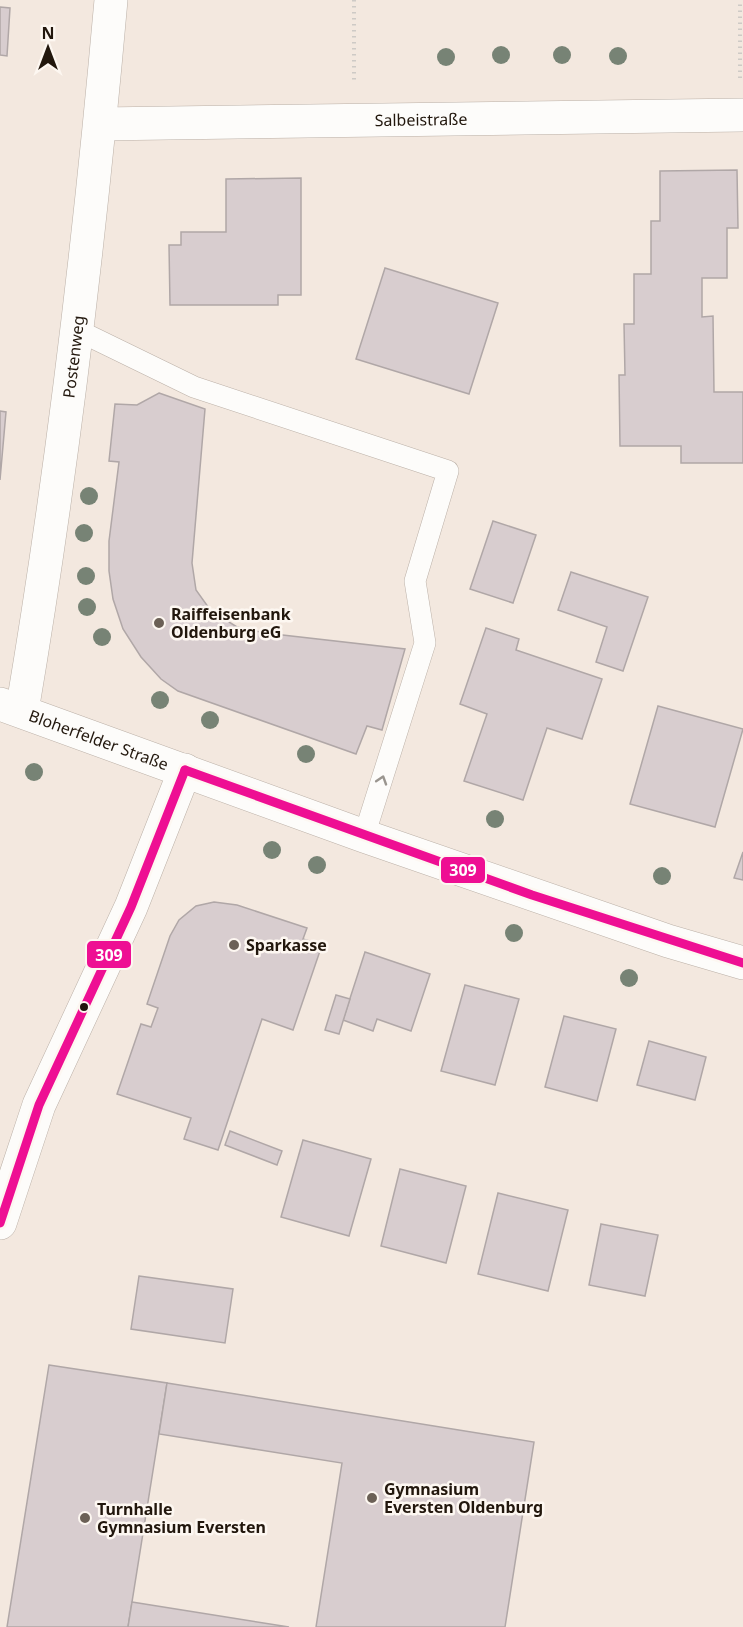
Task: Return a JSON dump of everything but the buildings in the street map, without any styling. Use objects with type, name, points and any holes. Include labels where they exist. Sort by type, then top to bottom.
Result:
[{"type":"street","name":"Postenweg","points":[[11,708],[40,604],[77,330],[111,0]]},
{"type":"street","name":"Salbeistraße","points":[[100,124],[741,115]]},
{"type":"street","name":"Bloherfelder Straße","points":[[11,708],[364,836],[668,940],[743,963]]},
{"type":"street","points":[[0,1223],[39,1105],[131,907],[185,770]]},
{"type":"lane","points":[[77,330],[194,387],[448,471],[415,581],[425,643],[364,836]]},
{"type":"path","points":[[354,0],[354,120]]},
{"type":"path","points":[[740,0],[741,115]]},
{"type":"transit line","name":"309","points":[[185,770],[532,895],[743,963]]},
{"type":"transit line","name":"309","points":[[0,1223],[39,1105],[131,907],[185,770]]},
{"type":"place","name":"Raiffeisenbank Oldenburg eG","points":[[159,623]]},
{"type":"place","name":"Sparkasse","points":[[234,945]]},
{"type":"place","name":"Gymnasium Eversten Oldenburg","points":[[372,1498]]},
{"type":"place","name":"Turnhalle Gymnasium Eversten","points":[[85,1518]]}]
